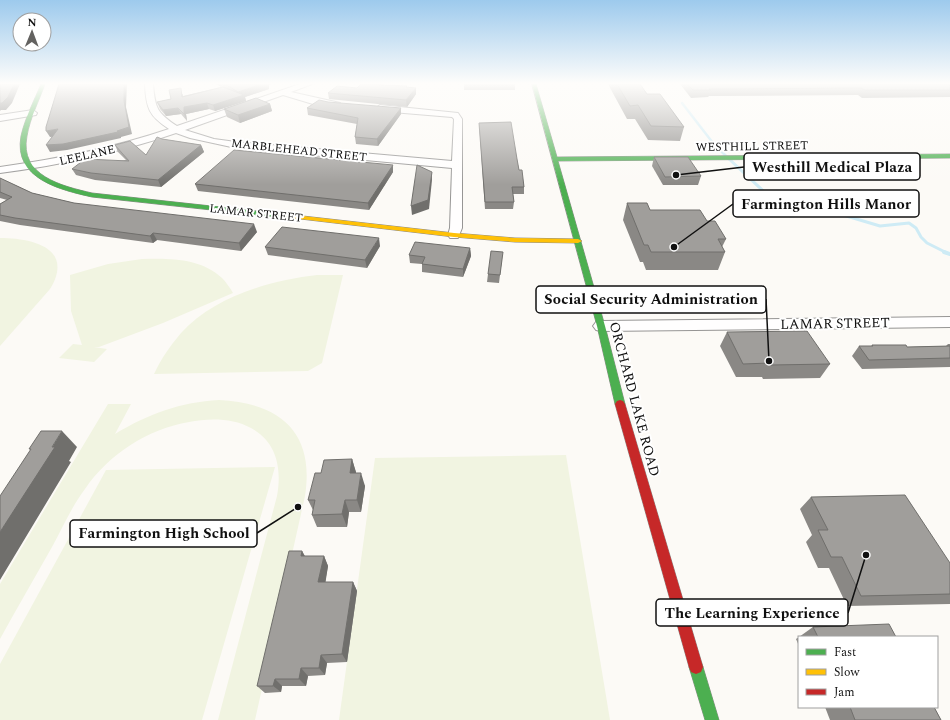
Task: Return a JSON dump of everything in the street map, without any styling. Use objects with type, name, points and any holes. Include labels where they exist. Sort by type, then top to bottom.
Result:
[{"type":"street","points":[[29,167],[23,157],[23,142],[31,118]]},
{"type":"street","name":"MARBLEHEAD STREET","points":[[159,118],[176,129],[196,137],[225,143],[457,165]]},
{"type":"street","name":"LEELANE","points":[[0,170],[29,167],[111,150],[210,118]]},
{"type":"street","points":[[454,235],[456,228],[457,118]]},
{"type":"street","name":"ORCHARD LAKE ROAD","points":[[543,118],[601,326],[614,384],[712,720]]},
{"type":"street","name":"WESTHILL STREET","points":[[554,160],[950,156]]},
{"type":"street","name":"LAMAR STREET","points":[[29,167],[42,178],[52,183],[92,195],[454,235],[515,240],[578,241]]},
{"type":"street","name":"LAMAR STREET","points":[[601,326],[950,322]]},
{"type":"green space","points":[[0,238],[25,240],[36,243],[46,248],[54,255],[57,264],[56,275],[50,289],[0,346]]},
{"type":"green space","points":[[142,259],[174,259],[204,266],[214,271],[222,278],[233,293],[163,323],[99,347],[94,347],[107,349],[94,362],[59,358],[73,344],[82,345],[71,311],[70,275],[108,264]]},
{"type":"green space","points":[[343,275],[322,363],[308,371],[154,374],[166,353],[181,333],[194,320],[209,309],[244,292],[262,286],[299,277]]},
{"type":"green space","points":[[219,400],[241,402],[260,407],[276,415],[289,425],[298,438],[304,454],[307,474],[305,496],[255,720],[218,720],[277,496],[279,476],[276,457],[267,441],[251,428],[237,422],[205,420],[174,425],[144,437],[118,454],[95,476],[76,502],[0,639],[0,584],[108,404],[131,404],[115,434],[165,410],[191,403]]},
{"type":"green space","points":[[566,455],[610,720],[339,720],[375,458]]},
{"type":"green space","points":[[275,467],[202,720],[0,720],[0,664],[106,470]]},
{"type":"building","points":[[49,118],[127,118],[129,127],[117,131],[118,132],[63,144],[46,145],[58,129],[46,131]]},
{"type":"building","points":[[356,118],[394,118],[377,139],[355,137],[358,118]]},
{"type":"building","points":[[646,118],[677,118],[684,127],[651,126]]},
{"type":"building","points":[[511,122],[519,170],[522,170],[524,187],[512,187],[514,202],[485,202],[479,123]]},
{"type":"building","points":[[157,137],[201,145],[158,180],[91,173],[72,169],[85,159],[129,161],[115,145],[130,141],[146,155]]},
{"type":"building","points":[[234,150],[393,165],[368,203],[195,184]]},
{"type":"building","points":[[654,157],[688,157],[701,176],[665,177]]},
{"type":"building","points":[[417,165],[432,172],[428,200],[411,206]]},
{"type":"building","points":[[0,178],[32,193],[74,203],[254,224],[239,243],[153,233],[150,236],[15,218],[0,215],[0,204],[12,197],[0,192]]},
{"type":"building","points":[[627,203],[647,203],[650,210],[700,210],[707,221],[715,221],[726,239],[718,239],[725,252],[651,252],[648,245],[644,245]]},
{"type":"building","points":[[282,227],[379,238],[365,260],[265,247]]},
{"type":"building","points":[[415,242],[470,248],[463,269],[422,264],[425,257],[409,255]]},
{"type":"building","points":[[491,251],[503,252],[500,275],[488,274]]},
{"type":"building","points":[[807,331],[830,364],[743,364],[727,332]]},
{"type":"building","points":[[872,345],[906,345],[907,347],[950,346],[950,358],[869,360],[859,346],[873,346]]},
{"type":"building","points":[[41,431],[62,431],[52,447],[55,447],[0,532],[0,496]]},
{"type":"building","points":[[352,459],[350,473],[361,473],[357,500],[345,500],[342,514],[312,515],[315,500],[308,500],[315,473],[321,473],[324,460]]},
{"type":"building","points":[[905,495],[950,563],[950,594],[861,596],[842,557],[831,557],[818,530],[828,530],[811,497]]},
{"type":"building","points":[[289,551],[302,551],[301,556],[324,556],[318,582],[353,582],[342,654],[321,655],[319,668],[301,668],[299,679],[275,679],[273,686],[257,686]]},
{"type":"building","points":[[889,624],[895,636],[818,636],[813,627]]},
{"type":"building","points":[[850,708],[935,708],[941,720],[855,720]]},
{"type":"waterway","points":[[693,118],[713,143],[728,158]]},
{"type":"waterway","points":[[728,158],[790,216],[833,212],[880,226],[909,223],[916,228],[921,237],[927,243],[947,253]]},
{"type":"traffic: fast","points":[[29,118],[23,142],[24,155],[28,165],[46,180],[57,185],[92,195],[294,217]]},
{"type":"traffic: fast","points":[[543,118],[601,326],[620,404]]},
{"type":"traffic: fast","points":[[554,159],[950,156]]},
{"type":"traffic: fast","points":[[696,667],[712,720]]},
{"type":"traffic: slow","points":[[294,217],[454,235],[515,240],[578,241]]},
{"type":"traffic: jam","points":[[620,404],[696,667]]},
{"type":"place","name":"Westhill Medical Plaza","points":[[676,175]]},
{"type":"place","name":"Farmington Hills Manor","points":[[674,247]]},
{"type":"place","name":"Social Security Administration","points":[[769,361]]},
{"type":"place","name":"Farmington High School","points":[[298,507]]},
{"type":"place","name":"The Learning Experience","points":[[866,555]]}]
